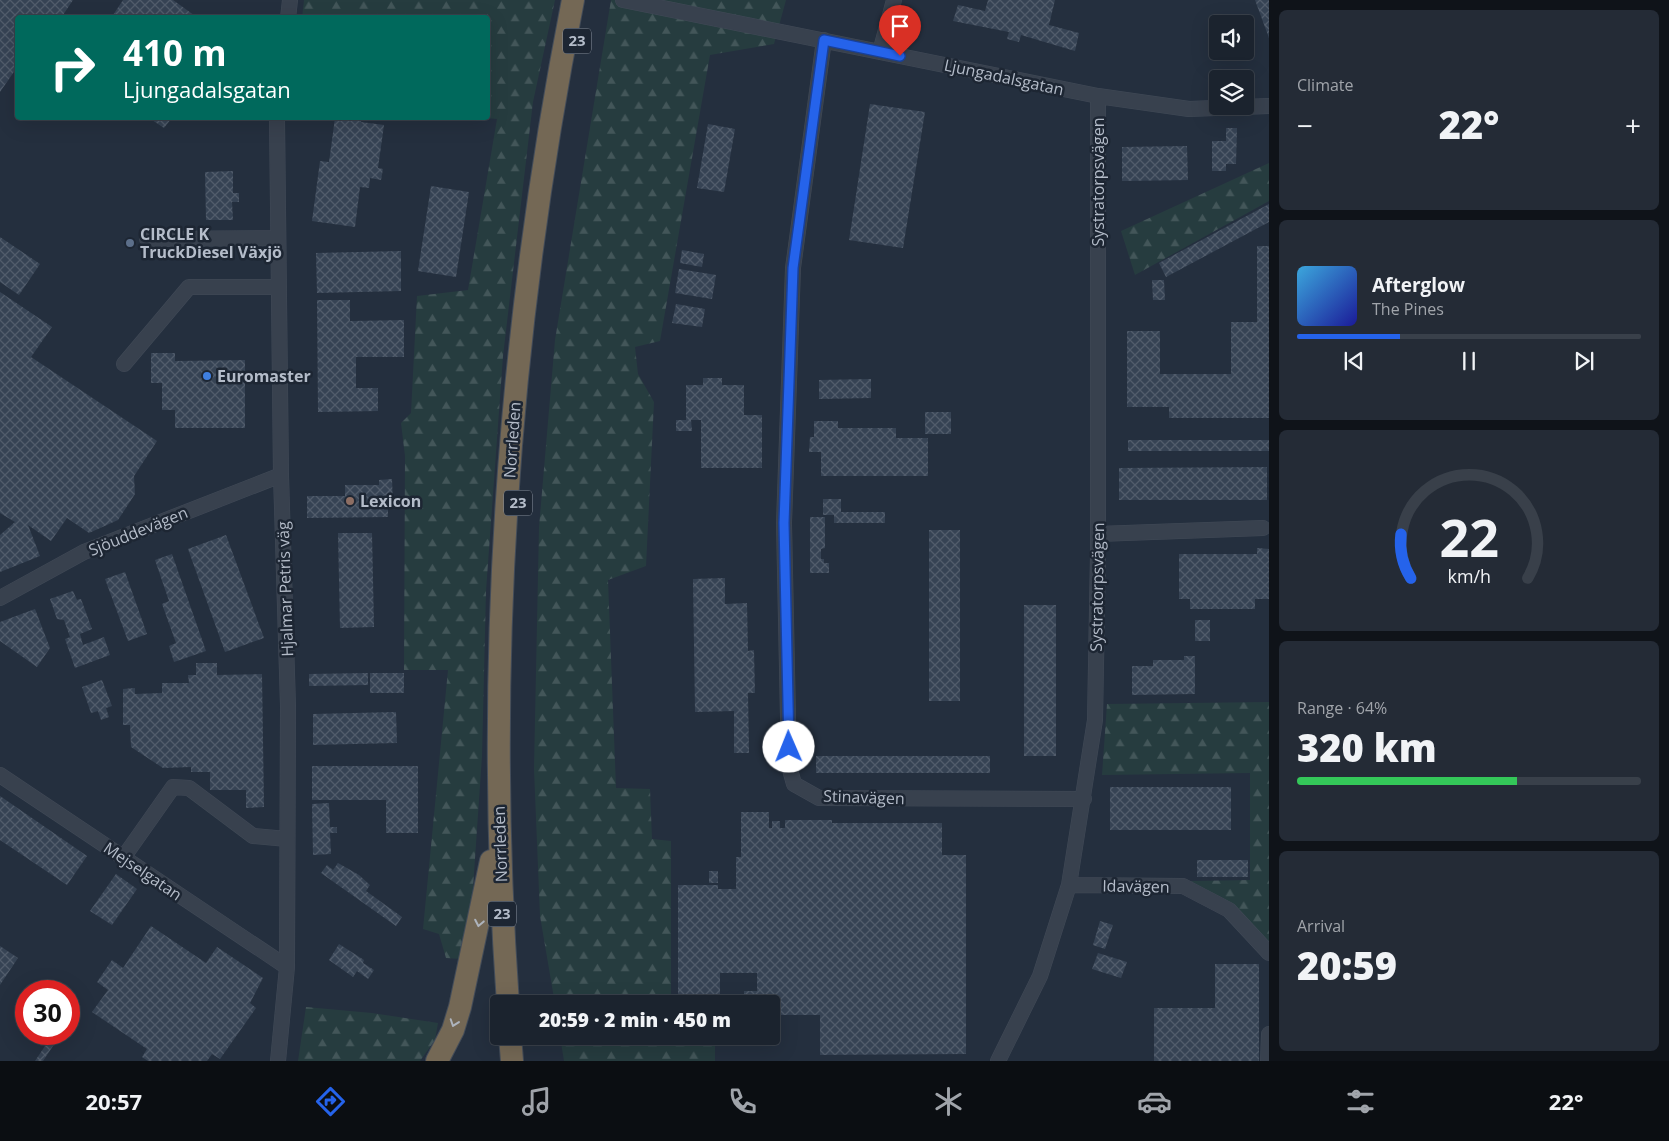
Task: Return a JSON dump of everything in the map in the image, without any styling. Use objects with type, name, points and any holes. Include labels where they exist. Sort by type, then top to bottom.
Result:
[{"type":"highway","name":"Norrleden","points":[[508,995],[498,824],[498,691],[514,408],[529,265],[541,179],[573,0]]},
{"type":"highway","name":"Norrleden","points":[[519,995],[511,803],[512,615],[517,513],[541,266],[562,122],[585,0]]},
{"type":"highway","points":[[437,1061],[452,1030],[466,984],[498,824]]},
{"type":"highway","points":[[511,1045],[512,1061]]},
{"type":"highway","points":[[521,1045],[522,1061]]},
{"type":"street","points":[[288,15],[290,0]]},
{"type":"street","name":"Ljungadalsgatan","points":[[623,0],[1098,96],[1189,109],[1269,106]]},
{"type":"street","points":[[880,52],[894,0]]},
{"type":"street","name":"Stinavägen","points":[[824,40],[793,268],[784,523],[789,766],[794,784],[819,798],[1084,800]]},
{"type":"street","name":"Systratorpsvägen","points":[[998,1061],[1040,976],[1068,885],[1084,800],[1095,720],[1098,534],[1098,96]]},
{"type":"street","name":"Hjalmar Petris väg","points":[[277,120],[281,475],[288,706],[287,967],[278,1061]]},
{"type":"street","points":[[146,239],[278,238]]},
{"type":"street","points":[[124,364],[189,287],[279,286]]},
{"type":"street","name":"Sjöuddevägen","points":[[0,598],[84,552],[281,475]]},
{"type":"street","points":[[1098,534],[1263,528]]},
{"type":"street","name":"Mejselgatan","points":[[0,775],[287,967]]},
{"type":"street","points":[[123,858],[173,787],[189,788],[253,836],[287,839]]},
{"type":"street","name":"Idavägen","points":[[1068,885],[1183,886],[1230,910],[1269,952]]},
{"type":"street","points":[[1268,1061],[1269,1034]]},
{"type":"green space","points":[[304,0],[555,0],[533,102],[503,356],[486,591],[482,756],[471,917],[461,959],[446,958],[439,934],[423,929],[448,670],[404,670],[405,456],[401,423],[411,413],[417,296],[468,290],[497,119],[490,118],[490,15],[302,15]]},
{"type":"green space","points":[[611,0],[786,0],[774,44],[710,55],[660,341],[635,347],[638,374],[654,402],[646,566],[608,580],[616,788],[650,789],[652,839],[671,841],[671,995],[553,995],[540,916],[534,769],[539,527],[555,340]]},
{"type":"green space","points":[[1269,163],[1269,201],[1135,275],[1121,231]]},
{"type":"green space","points":[[1269,702],[1269,944],[1227,903],[1191,881],[1250,880],[1250,773],[1102,775],[1107,704]]},
{"type":"green space","points":[[306,1007],[372,1013],[438,1023],[435,1040],[420,1061],[298,1061]]},
{"type":"green space","points":[[561,1045],[715,1045],[715,1061],[564,1061]]},
{"type":"building","points":[[0,0],[73,0],[63,15],[15,15],[15,70],[0,92]]},
{"type":"building","points":[[123,0],[173,0],[194,15],[113,15]]},
{"type":"building","points":[[988,0],[1055,0],[1049,25],[1079,33],[1075,51],[1021,35],[1019,42],[1007,39],[1009,32],[953,21],[958,5],[985,11]]},
{"type":"building","points":[[1255,0],[1269,0],[1269,38]]},
{"type":"building","points":[[870,104],[925,112],[903,248],[849,240]]},
{"type":"building","points":[[152,120],[170,120],[164,128]]},
{"type":"building","points":[[335,120],[362,120],[361,122],[384,125],[378,168],[383,169],[381,180],[370,178],[369,188],[360,187],[355,227],[312,221],[320,161],[329,162]]},
{"type":"building","points":[[708,124],[735,129],[724,192],[697,188]]},
{"type":"building","points":[[1226,128],[1237,128],[1236,164],[1226,164],[1226,171],[1212,171],[1212,141],[1226,141]]},
{"type":"building","points":[[1187,146],[1188,180],[1122,181],[1122,147]]},
{"type":"building","points":[[233,171],[233,193],[239,193],[239,202],[232,202],[233,220],[206,220],[205,172]]},
{"type":"building","points":[[431,186],[469,192],[456,277],[418,271]]},
{"type":"building","points":[[1269,204],[1269,222],[1166,277],[1159,263]]},
{"type":"building","points":[[0,237],[40,264],[19,295],[0,282]]},
{"type":"building","points":[[1257,246],[1269,246],[1269,418],[1169,418],[1169,407],[1127,407],[1127,331],[1160,331],[1160,374],[1231,374],[1231,322],[1257,322]]},
{"type":"building","points":[[682,250],[704,254],[702,267],[680,263]]},
{"type":"building","points":[[401,251],[401,291],[317,293],[316,253]]},
{"type":"building","points":[[679,269],[716,275],[712,299],[675,293]]},
{"type":"building","points":[[1152,280],[1164,280],[1165,300],[1153,300]]},
{"type":"building","points":[[0,292],[52,327],[31,357],[157,441],[134,476],[135,494],[118,520],[89,533],[67,518],[51,541],[28,525],[40,556],[0,572],[0,535],[15,522],[0,513]]},
{"type":"building","points":[[317,300],[350,300],[350,321],[404,320],[404,357],[356,357],[356,388],[378,388],[378,411],[318,412]]},
{"type":"building","points":[[676,304],[705,309],[702,327],[672,323]]},
{"type":"building","points":[[151,353],[175,353],[175,361],[245,360],[245,428],[175,428],[175,410],[162,410],[162,383],[151,383]]},
{"type":"building","points":[[703,378],[722,378],[722,385],[744,385],[744,415],[762,415],[762,468],[701,468],[701,420],[691,420],[692,431],[676,431],[676,420],[686,420],[686,385],[703,385]]},
{"type":"building","points":[[871,379],[871,398],[819,399],[819,380]]},
{"type":"building","points":[[925,412],[951,412],[951,434],[925,434]]},
{"type":"building","points":[[814,421],[838,421],[838,428],[896,428],[896,438],[928,438],[928,476],[821,476],[821,452],[809,452],[810,437],[814,437]]},
{"type":"building","points":[[1128,440],[1269,440],[1269,451],[1128,451]]},
{"type":"building","points":[[1267,467],[1267,500],[1119,500],[1119,468]]},
{"type":"building","name":"Lexicon","points":[[392,479],[393,505],[388,505],[388,517],[307,518],[307,496],[345,496],[345,485],[379,485],[379,480]]},
{"type":"building","points":[[823,499],[841,499],[841,512],[885,512],[885,523],[834,523],[834,515],[823,515]]},
{"type":"building","points":[[810,517],[825,517],[825,548],[821,549],[821,559],[824,559],[824,563],[829,563],[829,573],[810,573]]},
{"type":"building","points":[[929,530],[960,530],[960,701],[929,701]]},
{"type":"building","points":[[338,533],[372,533],[374,627],[340,628]]},
{"type":"building","points":[[226,535],[264,638],[225,652],[188,549]]},
{"type":"building","points":[[1257,548],[1269,549],[1269,599],[1255,599],[1255,609],[1190,609],[1190,599],[1179,599],[1179,554],[1257,554]]},
{"type":"building","points":[[172,554],[206,651],[174,662],[169,646],[176,643],[162,604],[169,601],[155,560]]},
{"type":"building","points":[[125,572],[147,634],[128,641],[105,579]]},
{"type":"building","points":[[725,578],[725,604],[747,603],[748,651],[754,650],[755,693],[748,693],[749,753],[734,753],[734,711],[695,712],[693,579]]},
{"type":"building","points":[[73,591],[77,600],[81,599],[92,629],[80,634],[83,645],[104,637],[110,655],[75,668],[65,639],[70,637],[64,620],[57,619],[50,599]]},
{"type":"building","points":[[1024,605],[1056,605],[1056,756],[1024,756]]},
{"type":"building","points":[[35,609],[50,648],[37,667],[0,641],[0,622]]},
{"type":"building","points":[[1195,620],[1210,620],[1210,641],[1195,641]]},
{"type":"building","points":[[1184,656],[1195,656],[1195,694],[1132,695],[1132,666],[1153,666],[1153,660],[1184,660]]},
{"type":"building","points":[[196,663],[217,663],[217,675],[262,674],[264,807],[246,808],[246,790],[210,790],[210,772],[191,772],[191,767],[163,768],[131,747],[130,725],[123,725],[123,689],[135,688],[135,694],[162,693],[162,683],[189,683],[188,675],[196,675]]},
{"type":"building","points":[[368,673],[368,685],[309,686],[309,674]]},
{"type":"building","points":[[370,673],[404,673],[404,693],[370,693]]},
{"type":"building","points":[[102,680],[112,706],[106,708],[109,717],[101,720],[98,711],[91,713],[82,687]]},
{"type":"building","points":[[396,712],[397,743],[313,745],[313,714]]},
{"type":"building","points":[[816,756],[990,756],[990,773],[816,773]]},
{"type":"building","points":[[312,766],[418,766],[418,833],[386,833],[386,800],[312,800]]},
{"type":"building","points":[[1110,787],[1231,787],[1231,830],[1110,830]]},
{"type":"building","points":[[0,796],[87,856],[67,885],[0,840]]},
{"type":"building","points":[[329,803],[330,827],[337,827],[337,833],[330,833],[331,854],[313,855],[312,804]]},
{"type":"building","points":[[741,812],[769,812],[769,828],[772,828],[772,821],[780,821],[780,828],[785,828],[785,820],[832,820],[832,823],[942,823],[942,855],[966,855],[966,1054],[820,1055],[820,1015],[780,1015],[780,995],[744,995],[744,991],[757,991],[757,973],[720,973],[720,994],[678,994],[678,885],[718,885],[718,889],[736,889],[736,857],[741,857]]},
{"type":"building","points":[[1197,860],[1248,860],[1248,877],[1197,877]]},
{"type":"building","points":[[338,863],[359,875],[370,885],[366,891],[402,917],[396,926],[321,873],[327,865],[333,870]]},
{"type":"building","points":[[709,871],[718,871],[718,883],[709,883]]},
{"type":"building","points":[[116,874],[137,889],[112,925],[90,911]]},
{"type":"building","points":[[1100,921],[1113,925],[1105,949],[1093,945]]},
{"type":"building","points":[[151,926],[206,963],[217,947],[263,978],[250,1003],[256,1008],[220,1059],[212,1054],[207,1061],[148,1061],[142,1057],[147,1049],[92,1012],[108,990],[97,982],[112,960],[123,968]]},
{"type":"building","points":[[339,944],[364,960],[363,963],[374,970],[368,979],[357,971],[353,977],[329,960]]},
{"type":"building","points":[[0,946],[18,958],[0,985]]},
{"type":"building","points":[[1098,953],[1127,962],[1121,978],[1092,969]]},
{"type":"building","points":[[1215,964],[1259,964],[1259,1061],[1154,1061],[1154,1008],[1215,1008]]},
{"type":"building","points":[[46,1045],[54,1045],[43,1061],[35,1061]]},
{"type":"place","name":"CIRCLE K TruckDiesel Växjö","points":[[130,243]]},
{"type":"place","name":"Euromaster","points":[[207,376]]},
{"type":"place","name":"Lexicon","points":[[350,501]]},
{"type":"route","points":[[789,747],[784,523],[793,268],[824,40],[900,56]]}]
